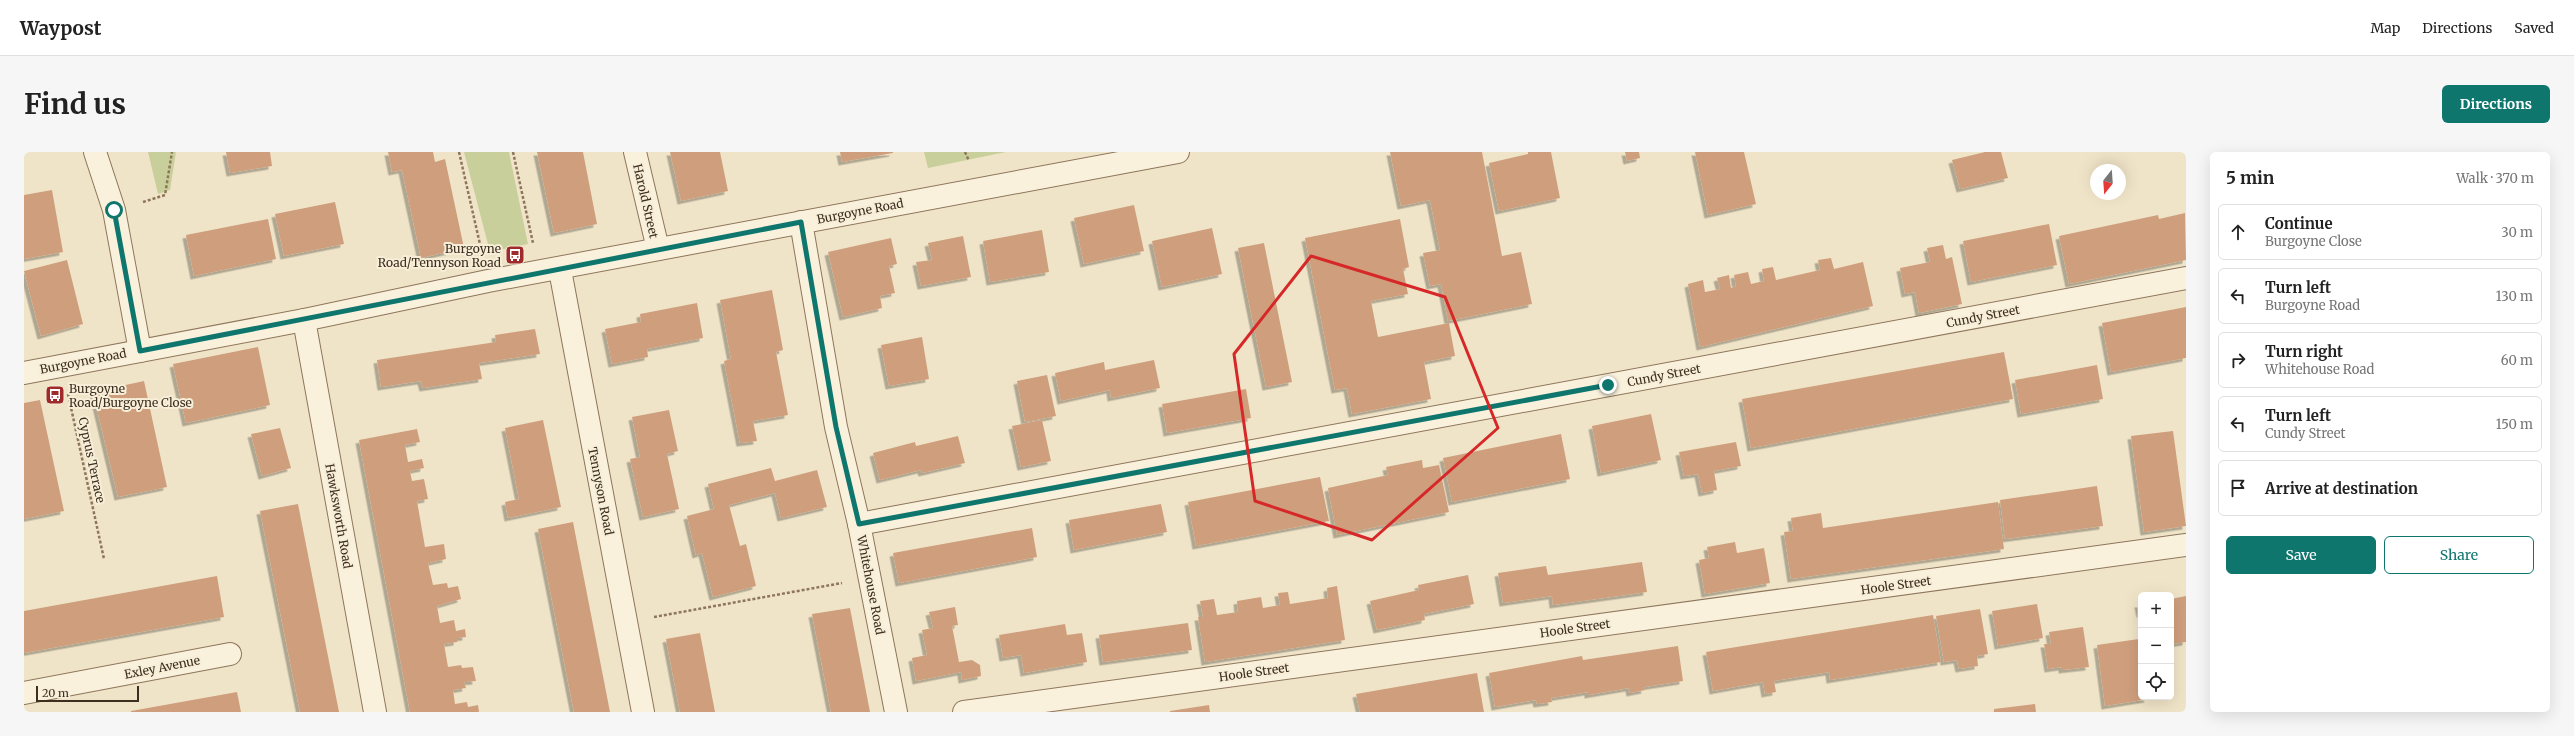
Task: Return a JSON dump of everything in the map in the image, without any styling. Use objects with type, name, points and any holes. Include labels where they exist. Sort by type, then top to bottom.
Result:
[{"type":"street","points":[[95,152],[114,210],[140,351]]},
{"type":"street","name":"Harold Street","points":[[634,152],[658,249]]},
{"type":"street","name":"Burgoyne Road","points":[[24,373],[62,364],[304,320],[488,281],[549,271],[658,249],[1178,152]]},
{"type":"street","name":"Whitehouse Road","points":[[801,222],[836,427],[859,524],[896,712]]},
{"type":"street","name":"Tennyson Road","points":[[549,271],[626,622],[642,712]]},
{"type":"street","name":"Cundy Street","points":[[859,524],[2186,278]]},
{"type":"street","name":"Hawksworth Road","points":[[304,320],[375,712]]},
{"type":"street","name":"Hoole Street","points":[[964,712],[2186,545]]},
{"type":"street","name":"Exley Avenue","points":[[24,693],[230,654]]},
{"type":"path","points":[[114,210],[166,195],[172,152]]},
{"type":"path","points":[[459,152],[488,281]]},
{"type":"path","points":[[513,152],[549,271]]},
{"type":"path","name":"Cyprus Terrace","points":[[62,364],[104,559]]},
{"type":"path","points":[[626,622],[870,577]]},
{"type":"highlighted area","points":[[1311,256],[1445,297],[1498,428],[1372,540],[1255,501],[1234,354]]},
{"type":"green space","points":[[148,152],[176,152],[170,190],[158,194]]},
{"type":"green space","points":[[464,152],[509,152],[528,244],[490,252]]},
{"type":"green space","points":[[924,152],[1006,152],[928,168]]},
{"type":"building","points":[[226,152],[270,152],[272,166],[230,173]]},
{"type":"building","points":[[388,152],[433,152],[435,162],[445,159],[464,248],[421,258],[402,170],[392,172]]},
{"type":"building","points":[[537,152],[583,152],[597,224],[554,233]]},
{"type":"building","points":[[670,152],[720,152],[728,191],[681,201]]},
{"type":"building","points":[[840,152],[893,152],[893,153],[842,162]]},
{"type":"building","points":[[1390,152],[1482,152],[1502,256],[1521,252],[1532,304],[1448,321],[1441,284],[1430,286],[1423,253],[1440,250],[1430,200],[1401,206]]},
{"type":"building","points":[[1528,152],[1551,152],[1560,198],[1499,211],[1489,163],[1528,154]]},
{"type":"building","points":[[1625,152],[1639,152],[1640,158],[1627,161]]},
{"type":"building","points":[[1695,152],[1744,152],[1756,204],[1708,215]]},
{"type":"building","points":[[1985,152],[2001,152],[2008,178],[1960,189],[1952,160]]},
{"type":"building","points":[[52,190],[63,252],[24,259],[24,195]]},
{"type":"building","points":[[335,202],[344,244],[284,256],[275,214]]},
{"type":"building","points":[[1134,205],[1144,251],[1084,264],[1074,218]]},
{"type":"building","points":[[2185,213],[2186,260],[2069,284],[2059,236],[2158,215],[2159,219]]},
{"type":"building","points":[[268,219],[276,259],[194,276],[186,235]]},
{"type":"building","points":[[1400,219],[1409,267],[1403,269],[1408,294],[1371,301],[1378,337],[1449,323],[1455,356],[1424,362],[1431,399],[1352,414],[1347,388],[1335,390],[1305,238]]},
{"type":"building","points":[[2049,224],[2057,265],[1971,282],[1963,241]]},
{"type":"building","points":[[1212,228],[1222,274],[1162,287],[1152,241]]},
{"type":"building","points":[[1042,230],[1049,272],[990,282],[983,241]]},
{"type":"building","points":[[963,236],[971,277],[921,286],[916,262],[932,260],[928,243]]},
{"type":"building","points":[[891,238],[897,264],[889,266],[895,293],[880,296],[882,308],[843,317],[828,252]]},
{"type":"building","points":[[1264,243],[1292,382],[1266,387],[1238,248]]},
{"type":"building","points":[[1943,245],[1946,259],[1952,257],[1962,304],[1919,313],[1915,292],[1905,294],[1900,268],[1930,262],[1927,248]]},
{"type":"building","points":[[1831,258],[1834,269],[1863,262],[1873,306],[1700,347],[1688,284],[1703,280],[1705,292],[1720,289],[1717,278],[1729,275],[1731,288],[1736,286],[1734,275],[1748,272],[1751,284],[1764,281],[1762,269],[1773,267],[1776,280],[1820,270],[1818,260]]},
{"type":"building","points":[[67,260],[83,324],[41,336],[24,271]]},
{"type":"building","points":[[772,290],[783,350],[776,352],[788,415],[753,421],[757,441],[740,443],[724,361],[731,359],[720,300]]},
{"type":"building","points":[[697,303],[703,338],[647,349],[648,357],[612,364],[605,329],[641,322],[640,314]]},
{"type":"building","points":[[2186,307],[2186,358],[2111,372],[2102,323]]},
{"type":"building","points":[[535,329],[540,354],[479,363],[482,379],[423,388],[421,381],[381,387],[377,360],[496,342],[495,335]]},
{"type":"building","points":[[922,337],[929,379],[889,386],[881,345]]},
{"type":"building","points":[[258,347],[270,405],[186,423],[173,364]]},
{"type":"building","points":[[2004,352],[2013,399],[1751,448],[1742,399]]},
{"type":"building","points":[[1154,360],[1160,388],[1111,398],[1110,390],[1061,401],[1055,373],[1104,362],[1105,370]]},
{"type":"building","points":[[2097,365],[2103,399],[2021,414],[2015,380]]},
{"type":"building","points":[[1047,375],[1056,416],[1025,422],[1017,381]]},
{"type":"building","points":[[144,381],[167,487],[118,497],[93,392]]},
{"type":"building","points":[[1246,389],[1251,418],[1167,433],[1162,404]]},
{"type":"building","points":[[40,400],[64,511],[24,519],[24,403]]},
{"type":"building","points":[[669,410],[678,451],[667,454],[679,509],[643,517],[630,459],[640,457],[632,417]]},
{"type":"building","points":[[1651,414],[1661,460],[1601,473],[1592,426]]},
{"type":"building","points":[[543,420],[561,507],[508,518],[505,502],[519,499],[505,428]]},
{"type":"building","points":[[1042,420],[1051,461],[1021,467],[1012,426]]},
{"type":"building","points":[[280,428],[291,468],[262,476],[251,434]]},
{"type":"building","points":[[417,429],[420,442],[405,445],[408,462],[422,459],[424,468],[410,471],[412,481],[424,479],[428,499],[417,501],[425,547],[444,544],[446,559],[428,563],[433,585],[447,583],[448,588],[458,586],[461,599],[437,606],[440,623],[454,620],[456,631],[465,629],[466,637],[457,638],[457,642],[444,644],[448,667],[461,665],[462,668],[473,667],[476,681],[464,682],[466,688],[453,690],[455,704],[467,702],[468,707],[478,705],[479,712],[410,712],[359,440]]},
{"type":"building","points":[[2173,431],[2186,526],[2144,532],[2131,436]]},
{"type":"building","points":[[1561,434],[1570,479],[1452,502],[1443,458]]},
{"type":"building","points":[[958,436],[965,463],[922,473],[921,470],[880,480],[873,453],[915,442],[916,446]]},
{"type":"building","points":[[1736,442],[1741,466],[1714,471],[1717,490],[1702,493],[1698,474],[1684,476],[1679,452]]},
{"type":"building","points":[[1422,460],[1423,468],[1439,465],[1449,512],[1337,535],[1328,488],[1388,475],[1386,467]]},
{"type":"building","points":[[771,468],[775,481],[817,470],[827,507],[781,518],[775,493],[729,505],[740,546],[746,544],[756,586],[713,597],[702,553],[696,555],[687,516],[714,509],[708,484]]},
{"type":"building","points":[[1320,477],[1329,521],[1196,546],[1188,502]]},
{"type":"building","points":[[2097,486],[2103,526],[2005,539],[2000,500]]},
{"type":"building","points":[[1998,502],[2004,549],[1791,579],[1784,532],[1793,531],[1791,518],[1821,513],[1823,528]]},
{"type":"building","points":[[298,504],[339,712],[300,712],[260,511]]},
{"type":"building","points":[[1161,504],[1167,532],[1074,550],[1069,520]]},
{"type":"building","points":[[573,522],[610,712],[574,712],[538,529]]},
{"type":"building","points":[[1032,528],[1037,557],[899,583],[893,553]]},
{"type":"building","points":[[1735,542],[1737,553],[1764,548],[1770,583],[1705,594],[1699,560],[1709,558],[1707,547]]},
{"type":"building","points":[[1642,562],[1647,592],[1553,605],[1552,596],[1503,603],[1498,573],[1546,566],[1548,575]]},
{"type":"building","points":[[1468,575],[1474,604],[1424,614],[1425,620],[1377,630],[1370,601],[1419,590],[1418,585]]},
{"type":"building","points":[[217,576],[224,617],[24,653],[24,611]]},
{"type":"building","points":[[1337,586],[1345,640],[1205,662],[1198,617],[1203,617],[1200,601],[1214,599],[1217,615],[1238,612],[1237,601],[1261,597],[1263,608],[1280,605],[1278,593],[1288,592],[1290,604],[1328,598],[1327,588]]},
{"type":"building","points":[[2186,596],[2186,642],[2174,644],[2174,598]]},
{"type":"building","points":[[2037,604],[2043,638],[1998,646],[1992,611]]},
{"type":"building","points":[[955,607],[958,625],[952,626],[959,662],[972,660],[980,665],[981,676],[962,680],[961,672],[916,681],[912,658],[927,655],[922,630],[933,628],[929,612]]},
{"type":"building","points":[[850,608],[870,712],[831,712],[812,614]]},
{"type":"building","points":[[1980,609],[1988,654],[1977,656],[1978,666],[1959,669],[1957,660],[1944,662],[1936,616]]},
{"type":"building","points":[[1933,615],[1941,662],[1830,680],[1829,672],[1774,681],[1776,692],[1765,694],[1763,682],[1713,691],[1706,652]]},
{"type":"building","points":[[1188,623],[1192,650],[1103,662],[1099,635]]},
{"type":"building","points":[[1065,624],[1067,635],[1082,633],[1087,662],[1024,673],[1021,655],[1003,658],[999,635]]},
{"type":"building","points":[[2083,627],[2089,667],[2062,670],[2062,667],[2048,669],[2044,644],[2051,644],[2049,632]]},
{"type":"building","points":[[700,633],[715,712],[680,712],[666,639]]},
{"type":"building","points":[[2138,639],[2138,700],[2142,700],[2105,706],[2097,645]]},
{"type":"building","points":[[1678,646],[1683,681],[1644,687],[1645,690],[1630,693],[1629,688],[1588,695],[1588,692],[1551,698],[1552,702],[1537,704],[1536,700],[1495,707],[1489,673],[1582,656],[1583,660]]},
{"type":"building","points":[[1477,673],[1484,712],[1360,712],[1356,694]]},
{"type":"building","points":[[237,692],[241,712],[131,712],[131,711]]},
{"type":"building","points":[[2035,704],[2036,712],[1994,712],[1994,709]]},
{"type":"building","points":[[1209,705],[1210,712],[1170,712],[1170,711]]},
{"type":"place","name":"Burgoyne Road/Tennyson Road","points":[[515,255]]},
{"type":"place","name":"Burgoyne Road/Burgoyne Close","points":[[55,395]]},
{"type":"route","points":[[114,210],[140,351],[304,320],[488,281],[560,270],[658,249],[801,222],[836,427],[859,524],[1608,385]]}]
